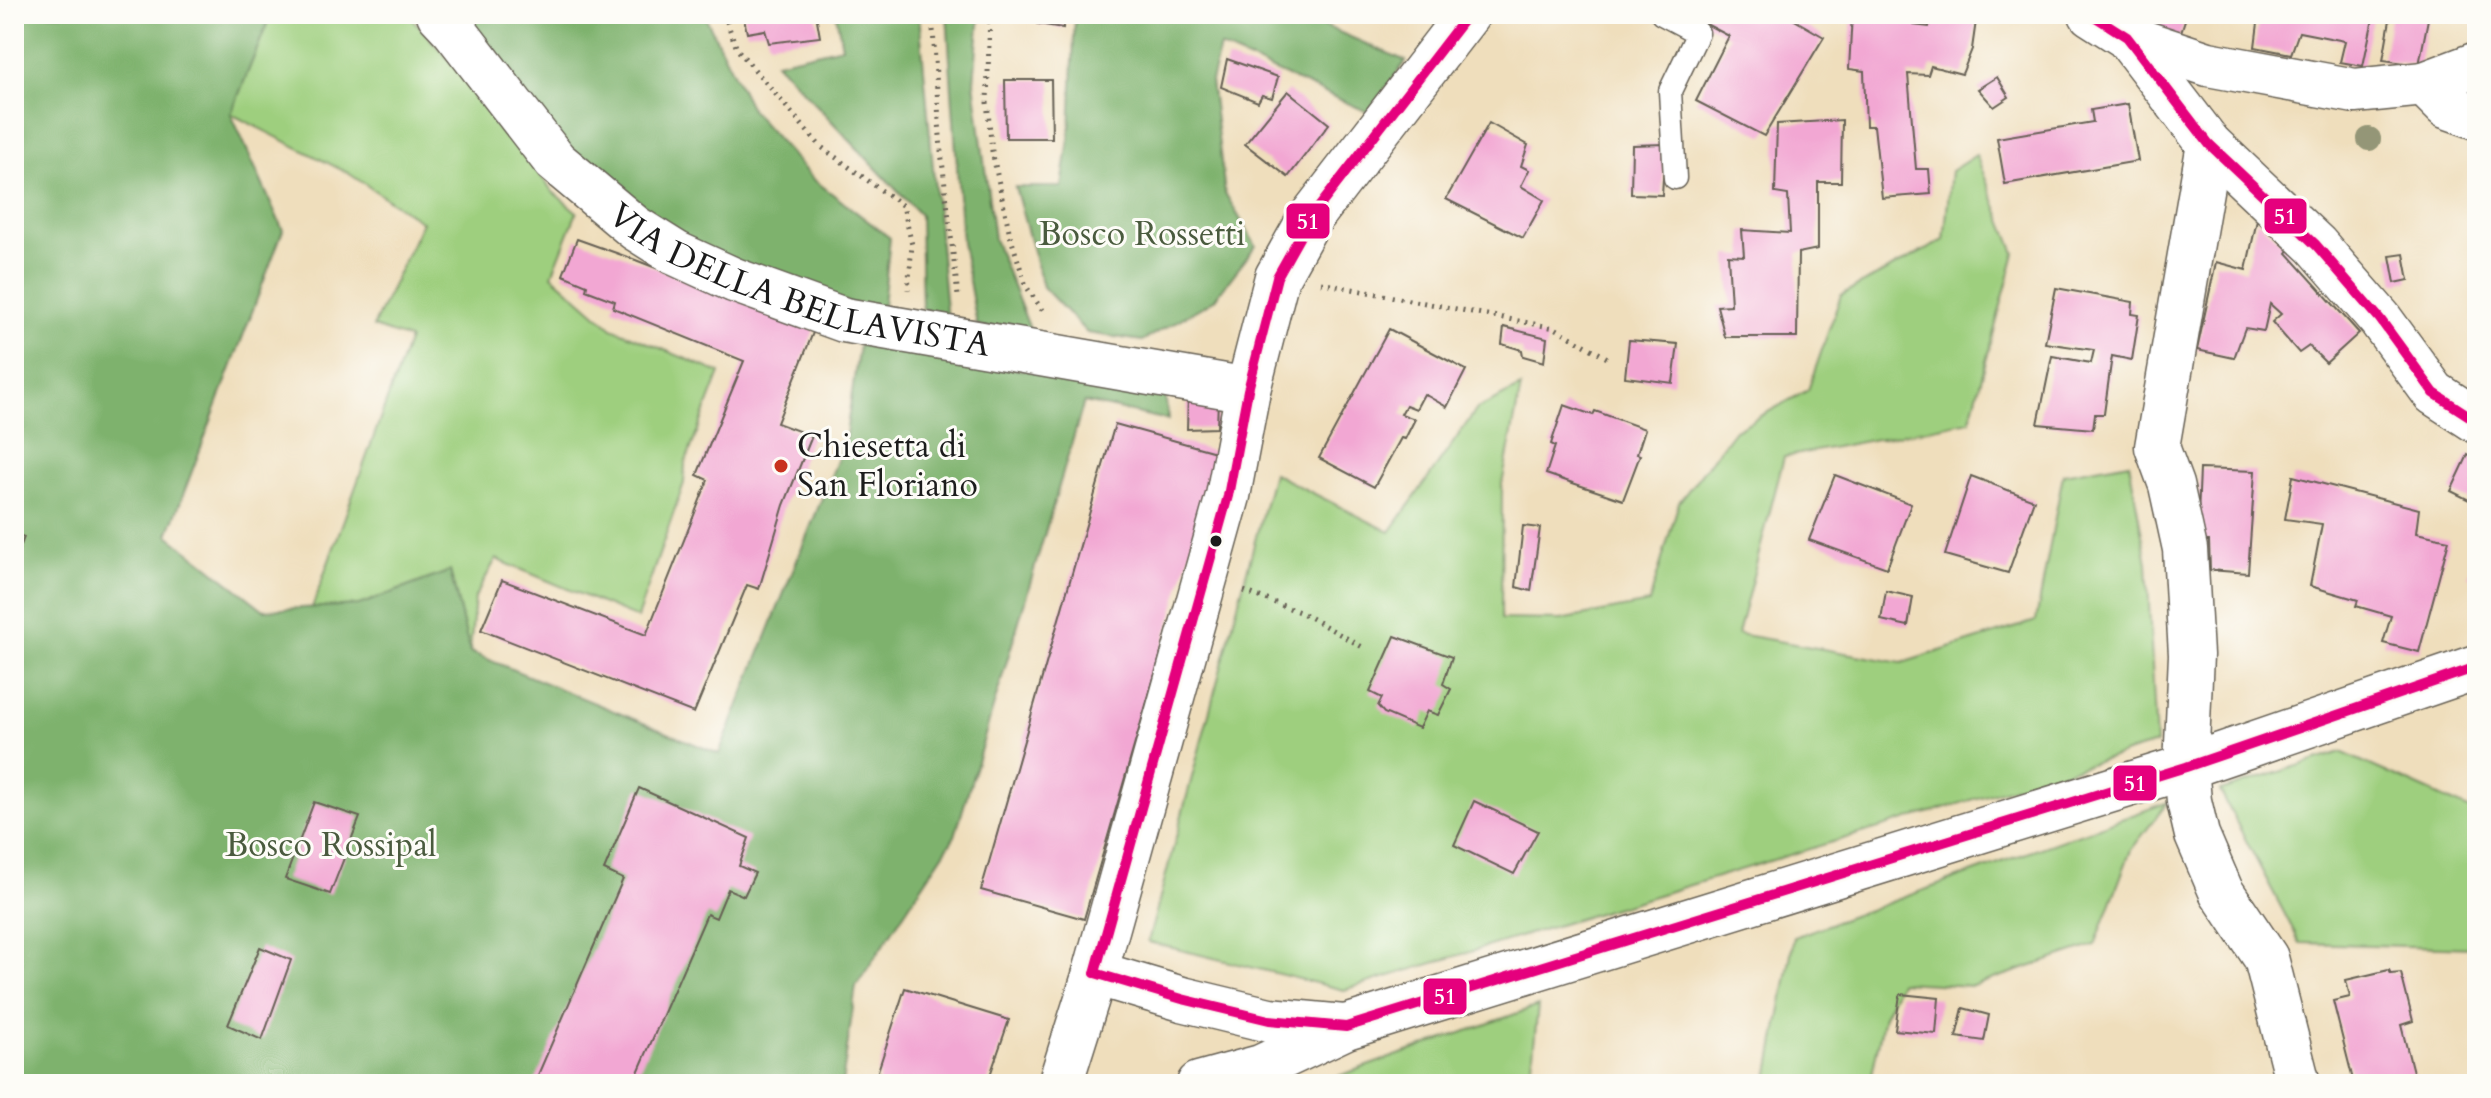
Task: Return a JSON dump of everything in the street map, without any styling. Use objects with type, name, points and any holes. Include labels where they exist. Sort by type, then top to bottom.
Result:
[{"type":"street","name":"VIA DELLA BELLAVISTA","points":[[439,14],[555,161],[635,228],[675,253],[844,320],[1248,390]]},
{"type":"street","points":[[1060,1084],[1095,973],[1228,496],[1248,390],[1277,277],[1309,220],[1468,14]]},
{"type":"street","points":[[2109,25],[2208,64],[2355,91],[2424,84],[2477,64]]},
{"type":"street","points":[[2109,25],[2209,144],[2316,245],[2380,319],[2434,393],[2477,421]]},
{"type":"street","points":[[2424,84],[2446,106],[2477,117]]},
{"type":"street","points":[[2209,144],[2157,447],[2171,485],[2185,549],[2191,655],[2186,767],[2189,801],[2197,835],[2221,891],[2266,958],[2298,1084]]},
{"type":"street","points":[[1212,1080],[1261,1067],[1346,1027],[2186,767],[2477,667]]},
{"type":"street","points":[[1095,973],[1182,999],[1269,1020],[1346,1027]]},
{"type":"street","points":[[1212,1080],[1242,1060],[1249,1042],[1252,1015]]},
{"type":"lane","points":[[1662,14],[1698,33],[1670,91],[1675,178]]},
{"type":"path","points":[[724,14],[737,49],[820,146],[903,206],[912,245],[904,331]]},
{"type":"path","points":[[932,14],[949,231],[964,341]]},
{"type":"path","points":[[990,14],[987,102],[992,151],[1026,286],[1043,311]]},
{"type":"path","points":[[1277,277],[1555,328],[1609,359]]},
{"type":"path","points":[[1204,582],[1253,593],[1302,613],[1366,649]]},
{"type":"green space","name":"Bosco Rossipal","points":[[14,14],[271,14],[231,114],[283,230],[168,535],[264,610],[359,605],[450,571],[470,652],[719,754],[845,441],[859,345],[1165,392],[1168,420],[1084,402],[955,836],[856,986],[842,1084],[14,1084]]},
{"type":"green space","points":[[271,14],[408,14],[478,92],[553,192],[577,212],[552,275],[612,328],[720,373],[685,464],[684,483],[637,618],[496,559],[475,597],[470,652],[450,571],[359,605],[312,608],[409,339],[373,327],[422,222],[348,173],[231,114]]},
{"type":"green space","points":[[459,14],[704,14],[752,111],[813,179],[890,238],[882,315],[690,243],[579,173]]},
{"type":"green space","name":"Bosco Rossetti","points":[[836,14],[919,14],[947,321],[922,308],[920,215],[776,62],[842,47]]},
{"type":"green space","name":"Bosco Rossetti","points":[[947,14],[980,14],[974,82],[994,239],[1034,339],[977,325],[962,243]]},
{"type":"green space","name":"Bosco Rossetti","points":[[1075,14],[1297,14],[1406,61],[1368,112],[1220,47],[1211,81],[1225,193],[1256,246],[1214,300],[1142,341],[1087,333],[1043,287],[1015,187],[1062,187],[1070,132]]},
{"type":"green space","points":[[1976,155],[2015,253],[1970,421],[1784,457],[1738,634],[1902,663],[2036,621],[2063,474],[2129,462],[2147,563],[2156,744],[1344,990],[1148,942],[1273,473],[1390,532],[1477,409],[1521,387],[1502,484],[1501,619],[1561,620],[1649,603],[1679,502],[1735,430],[1808,390],[1841,295],[1944,240],[1951,171]]},
{"type":"green space","points":[[2341,752],[2477,813],[2477,948],[2300,943],[2220,791]]},
{"type":"green space","points":[[2168,802],[2131,850],[2095,945],[1973,986],[1900,982],[1884,1016],[1870,1084],[1767,1084],[1794,937]]},
{"type":"green space","points":[[1538,1006],[1530,1084],[1316,1084]]},
{"type":"building","points":[[743,14],[816,14],[820,37],[769,43],[765,30],[747,33]]},
{"type":"building","points":[[1038,14],[1064,14],[1063,28],[1038,24]]},
{"type":"building","points":[[1687,14],[1784,14],[1824,37],[1764,136],[1696,101],[1729,36]]},
{"type":"building","points":[[1852,14],[1914,14],[1914,25],[1929,27],[1932,14],[1977,14],[1972,49],[1962,74],[1931,66],[1928,75],[1908,74],[1916,169],[1929,169],[1931,194],[1882,198],[1874,126],[1866,126],[1864,71],[1849,69]]},
{"type":"building","points":[[2119,14],[2187,14],[2179,38]]},
{"type":"building","points":[[2236,14],[2374,14],[2363,66],[2340,62],[2345,41],[2299,32],[2291,54],[2255,47],[2258,23]]},
{"type":"building","points":[[2391,14],[2429,14],[2419,65],[2383,60]]},
{"type":"building","points":[[1227,59],[1278,77],[1272,98],[1262,95],[1258,102],[1221,87]]},
{"type":"building","points":[[1997,77],[2009,97],[1994,107],[1978,89]]},
{"type":"building","points":[[1005,80],[1051,80],[1052,138],[1006,138]]},
{"type":"building","points":[[1288,91],[1329,124],[1288,177],[1245,144]]},
{"type":"building","points":[[2128,104],[2138,161],[2005,184],[1997,138],[2093,122],[2091,110]]},
{"type":"building","points":[[1842,120],[1841,182],[1818,182],[1818,249],[1798,253],[1797,337],[1725,337],[1717,306],[1731,305],[1728,255],[1744,256],[1742,230],[1790,233],[1788,195],[1775,193],[1777,124]]},
{"type":"building","points":[[1489,123],[1528,145],[1521,166],[1529,170],[1521,186],[1544,200],[1523,238],[1446,199]]},
{"type":"building","points":[[1665,144],[1662,195],[1631,194],[1632,145]]},
{"type":"building","points":[[2257,220],[2289,250],[2287,253],[2359,333],[2326,363],[2309,346],[2299,353],[2272,322],[2281,314],[2270,304],[2264,331],[2245,328],[2234,358],[2197,350],[2216,262],[2246,270]]},
{"type":"building","points":[[577,239],[814,330],[777,423],[812,436],[784,505],[759,589],[747,585],[694,713],[481,630],[502,580],[646,635],[708,480],[697,475],[744,361],[613,308],[615,301],[586,290],[587,285],[563,275]]},
{"type":"building","points":[[2404,254],[2409,280],[2395,283],[2390,256]]},
{"type":"building","points":[[2056,288],[2133,302],[2132,314],[2139,315],[2132,360],[2112,356],[2104,414],[2095,414],[2093,429],[2038,424],[2052,356],[2091,363],[2094,350],[2045,343]]},
{"type":"building","points":[[1504,327],[1547,338],[1544,362],[1523,356],[1522,350],[1502,344]]},
{"type":"building","points":[[1389,329],[1466,370],[1447,407],[1424,394],[1416,409],[1406,405],[1401,414],[1415,419],[1374,487],[1319,458]]},
{"type":"building","points":[[1629,340],[1678,344],[1673,383],[1625,377]]},
{"type":"building","points":[[1188,395],[1218,398],[1217,428],[1187,429]]},
{"type":"building","points":[[1564,405],[1593,415],[1595,411],[1645,429],[1637,454],[1640,455],[1623,500],[1546,474],[1555,446],[1551,444]]},
{"type":"building","points":[[1115,424],[1219,453],[1084,919],[981,890]]},
{"type":"building","points":[[2468,455],[2477,460],[2477,504],[2451,491]]},
{"type":"building","points":[[2200,469],[2255,471],[2248,573],[2210,570],[2209,541],[2197,541]]},
{"type":"building","points":[[1835,475],[1911,504],[1887,568],[1809,540]]},
{"type":"building","points":[[1971,476],[2034,500],[2008,573],[1945,555]]},
{"type":"building","points":[[2293,476],[2419,509],[2416,533],[2449,540],[2419,652],[2383,643],[2391,616],[2356,606],[2358,600],[2310,586],[2322,524],[2285,519]]},
{"type":"building","points":[[1523,526],[1540,528],[1531,591],[1516,587]]},
{"type":"building","points":[[14,533],[24,537],[14,564]]},
{"type":"building","points":[[2477,558],[2477,579],[2468,576]]},
{"type":"building","points":[[1886,591],[1913,597],[1908,626],[1881,620]]},
{"type":"building","points":[[1395,636],[1452,657],[1443,684],[1451,689],[1438,715],[1427,711],[1419,728],[1384,713],[1378,706],[1382,698],[1370,692]]},
{"type":"building","points":[[639,788],[749,838],[739,866],[755,873],[744,896],[728,889],[716,918],[707,914],[633,1084],[534,1084],[623,879],[604,870]]},
{"type":"building","points":[[1474,801],[1538,831],[1514,874],[1454,845]]},
{"type":"building","points":[[314,802],[360,817],[330,894],[285,879]]},
{"type":"building","points":[[260,947],[291,960],[262,1040],[228,1025]]},
{"type":"building","points":[[2389,970],[2391,974],[2401,973],[2413,1021],[2401,1025],[2415,1080],[2399,1084],[2363,1084],[2362,1079],[2353,1080],[2333,1001],[2350,997],[2346,980]]},
{"type":"building","points":[[905,988],[1009,1020],[987,1084],[878,1084],[880,1075],[877,1074]]},
{"type":"building","points":[[1900,994],[1939,998],[1936,1034],[1895,1030]]},
{"type":"building","points":[[1963,1008],[1989,1015],[1984,1041],[1956,1037]]},
{"type":"transit line","name":"51","points":[[1095,973],[1228,496],[1248,390],[1277,277],[1309,220],[1468,14]]},
{"type":"transit line","name":"51","points":[[2091,14],[2127,37],[2209,144],[2316,245],[2380,319],[2434,393],[2477,421]]},
{"type":"transit line","name":"51","points":[[1095,973],[1182,999],[1269,1020],[1346,1027],[2186,767],[2477,667]]},
{"type":"place","name":"Chiesetta di San Floriano","points":[[781,466]]}]
